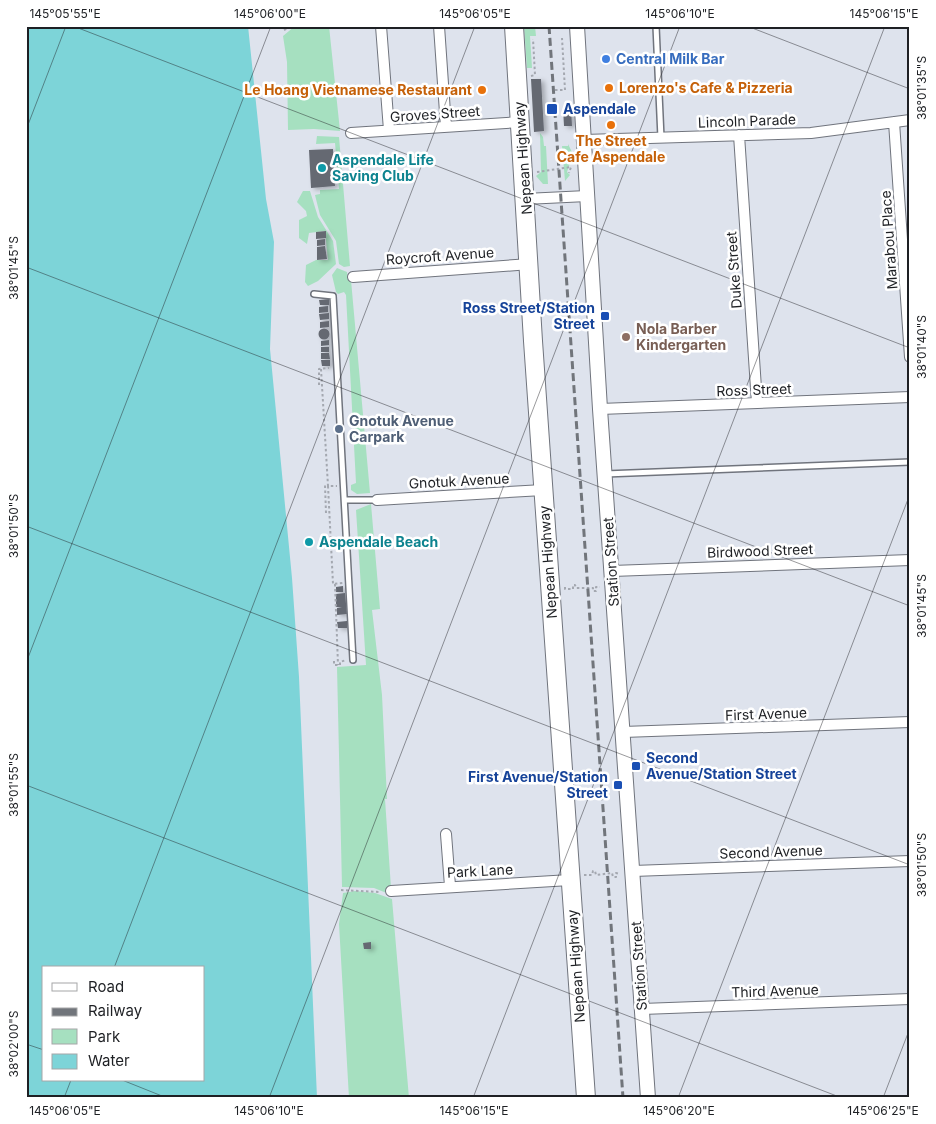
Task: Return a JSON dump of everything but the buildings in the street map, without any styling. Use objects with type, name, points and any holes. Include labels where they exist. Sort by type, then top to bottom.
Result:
[{"type":"highway","name":"Nepean Highway","points":[[514,26],[543,490],[586,1098]]},
{"type":"street","points":[[381,26],[389,130]]},
{"type":"street","points":[[439,26],[446,127]]},
{"type":"street","name":"Station Street","points":[[576,26],[600,409],[648,1098]]},
{"type":"street","name":"Lincoln Parade","points":[[584,140],[811,133],[910,120]]},
{"type":"street","name":"Groves Street","points":[[351,133],[520,122]]},
{"type":"street","name":"Marabou Place","points":[[894,122],[910,357]]},
{"type":"street","name":"Duke Street","points":[[739,135],[757,403]]},
{"type":"street","points":[[525,199],[587,196]]},
{"type":"street","name":"Roycroft Avenue","points":[[353,276],[530,264]]},
{"type":"street","name":"Ross Street","points":[[600,409],[910,398]]},
{"type":"street","name":"Gnotuk Avenue","points":[[377,500],[543,490]]},
{"type":"street","name":"Birdwood Street","points":[[612,571],[910,560]]},
{"type":"street","name":"First Avenue","points":[[623,732],[910,722]]},
{"type":"street","points":[[446,834],[450,886]]},
{"type":"street","name":"Second Avenue","points":[[633,878],[910,861]]},
{"type":"street","name":"Park Lane","points":[[392,891],[570,873]]},
{"type":"street","name":"Third Avenue","points":[[642,1009],[910,999]]},
{"type":"lane","points":[[656,26],[661,138]]},
{"type":"lane","points":[[314,294],[333,296],[346,500],[348,583],[353,660]]},
{"type":"lane","points":[[605,474],[910,462]]},
{"type":"lane","points":[[346,500],[377,500]]},
{"type":"path","points":[[284,30],[292,26]]},
{"type":"path","points":[[555,90],[565,90],[562,38]]},
{"type":"path","points":[[533,39],[535,75]]},
{"type":"path","points":[[534,172],[571,167],[569,173]]},
{"type":"path","points":[[321,369],[337,367]]},
{"type":"path","points":[[319,386],[319,369],[321,369]]},
{"type":"path","points":[[321,369],[333,584],[335,584],[338,665]]},
{"type":"path","points":[[325,481],[327,486],[326,512]]},
{"type":"path","points":[[327,486],[344,485]]},
{"type":"path","points":[[550,579],[563,578],[565,589],[573,588],[573,585],[576,585],[576,588],[593,588],[593,591],[600,587],[600,591],[613,590]]},
{"type":"path","points":[[335,584],[348,583]]},
{"type":"path","points":[[338,665],[344,660],[353,660]]},
{"type":"path","points":[[334,661],[334,665],[338,665]]},
{"type":"path","points":[[570,873],[583,865],[584,875],[592,875],[593,871],[595,871],[596,875],[612,873],[613,877],[616,877],[616,873],[620,873],[621,886],[633,878]]},
{"type":"path","points":[[341,890],[378,891],[391,896],[392,891]]},
{"type":"green space","points":[[295,26],[329,26],[340,131],[288,130],[287,62],[283,36]]},
{"type":"green space","points":[[524,26],[535,26],[536,36],[530,36],[532,68],[527,68]]},
{"type":"green space","points":[[540,133],[543,137],[544,146],[546,146],[548,184],[543,184],[536,176],[541,172]]},
{"type":"green space","points":[[317,136],[339,137],[350,266],[344,267],[339,264],[336,241],[320,215],[315,195],[320,194],[320,190],[339,189],[335,143],[316,144]]},
{"type":"green space","points":[[568,144],[573,154],[567,172],[570,175],[565,181],[562,146],[568,146]]},
{"type":"green space","points":[[303,191],[310,191],[318,217],[333,241],[336,264],[318,281],[308,286],[305,282],[306,265],[316,260],[328,260],[325,231],[309,233],[307,244],[299,238],[299,220],[307,216],[306,211],[297,202]]},
{"type":"green space","points":[[337,268],[347,272],[348,280],[351,280],[370,493],[357,494],[351,490],[351,485],[356,483],[346,295],[344,292],[338,294],[336,292],[332,275]]},
{"type":"green space","points":[[371,504],[380,609],[372,610],[382,695],[387,799],[385,799],[391,888],[389,894],[374,888],[342,887],[337,667],[366,665],[356,510]]},
{"type":"green space","points":[[355,891],[375,893],[392,899],[409,1098],[349,1098],[339,924],[343,893]]},
{"type":"water","points":[[26,26],[248,26],[266,199],[274,242],[270,349],[292,578],[299,677],[317,1098],[26,1098]]},
{"type":"railway","points":[[549,26],[623,1098]]},
{"type":"place","name":"Central Milk Bar","points":[[606,59]]},
{"type":"place","name":"Lorenzo's Cafe & Pizzeria","points":[[609,88]]},
{"type":"place","name":"Le Hoang Vietnamese Restaurant","points":[[482,90]]},
{"type":"place","name":"Aspendale","points":[[552,109]]},
{"type":"place","name":"The Street Cafe Aspendale","points":[[611,125]]},
{"type":"place","name":"Aspendale Life Saving Club","points":[[322,168]]},
{"type":"place","name":"Ross Street/Station Street","points":[[605,316]]},
{"type":"place","name":"Nola Barber Kindergarten","points":[[626,337]]},
{"type":"place","name":"Gnotuk Avenue Carpark","points":[[339,429]]},
{"type":"place","name":"Aspendale Beach","points":[[309,542]]},
{"type":"place","name":"Second Avenue/Station Street","points":[[636,766]]},
{"type":"place","name":"First Avenue/Station Street","points":[[618,785]]}]
